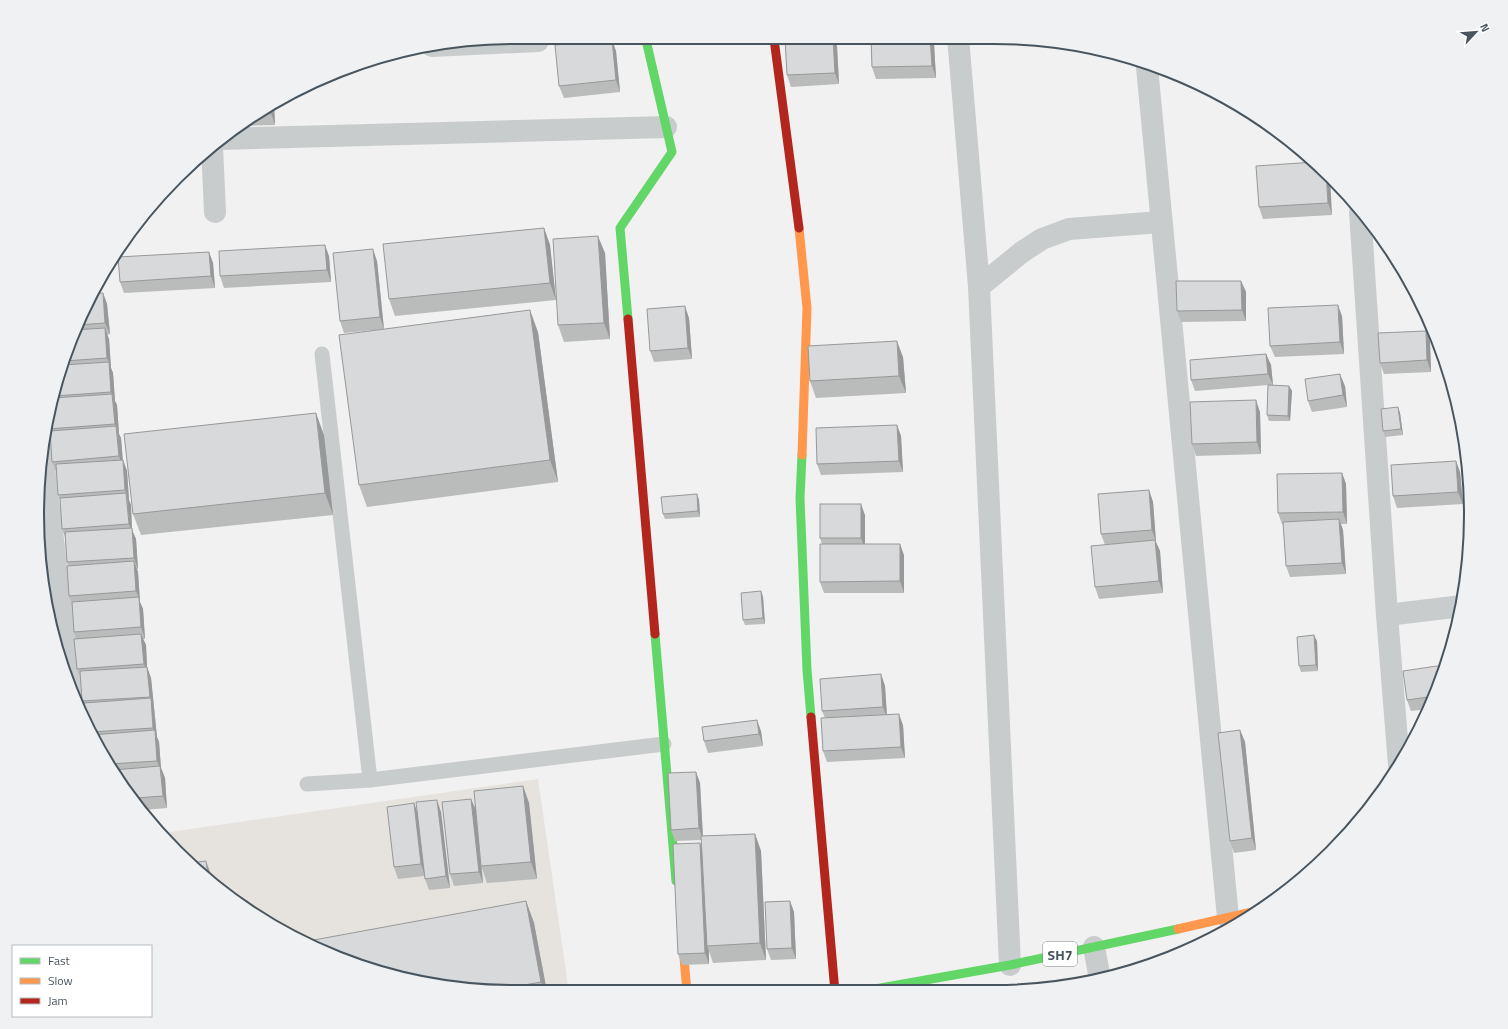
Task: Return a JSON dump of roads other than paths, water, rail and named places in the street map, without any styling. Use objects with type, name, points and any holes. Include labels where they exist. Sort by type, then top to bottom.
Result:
[{"type":"street","points":[[647,44],[672,152],[620,228],[677,891]]},
{"type":"street","points":[[775,44],[797,202],[807,308],[800,498],[806,646],[834,985]]},
{"type":"street","points":[[959,44],[979,287],[1010,965]]},
{"type":"street","points":[[1147,70],[1228,918]]},
{"type":"street","points":[[231,139],[666,127]]},
{"type":"street","points":[[212,154],[215,212]]},
{"type":"street","points":[[1361,220],[1387,615],[1398,755]]},
{"type":"street","points":[[979,287],[1022,252],[1042,239],[1069,229],[1161,222]]},
{"type":"street","points":[[45,479],[68,664]]},
{"type":"street","points":[[1387,615],[1455,607]]},
{"type":"street","name":"SH7","points":[[913,985],[1240,915]]},
{"type":"street","points":[[680,922],[686,985]]},
{"type":"street","points":[[1094,947],[1099,973]]},
{"type":"lane","points":[[322,354],[370,780]]},
{"type":"lane","points":[[307,784],[370,780],[664,744]]}]
